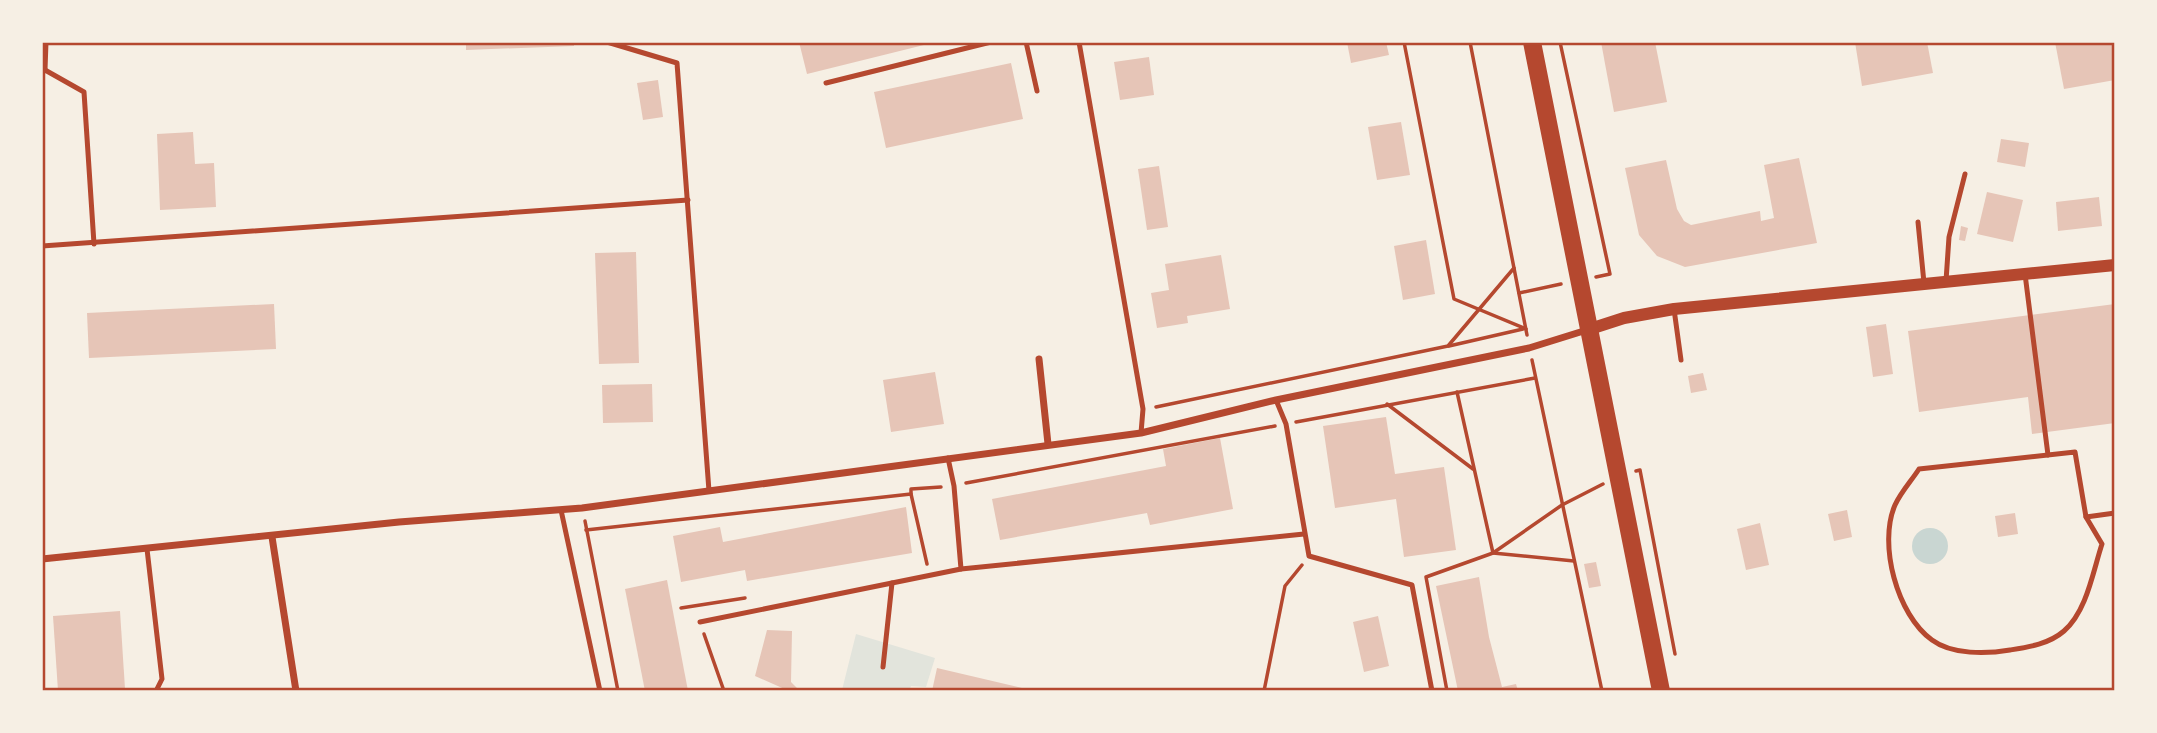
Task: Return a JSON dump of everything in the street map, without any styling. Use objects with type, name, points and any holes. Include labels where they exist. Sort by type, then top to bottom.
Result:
[{"type":"main road","points":[[1532,42],[1661,691]]},
{"type":"street","points":[[42,559],[398,522],[582,508],[1141,433],[1276,400],[1530,348],[1624,318],[1674,309],[2115,265]]},
{"type":"street","points":[[1040,359],[1048,444]]},
{"type":"street","points":[[272,537],[296,691]]},
{"type":"lane","points":[[46,42],[44,72],[84,92],[94,244]]},
{"type":"lane","points":[[607,42],[677,64],[709,491]]},
{"type":"lane","points":[[826,83],[991,42]]},
{"type":"lane","points":[[1026,42],[1037,91]]},
{"type":"lane","points":[[1079,42],[1143,410],[1141,433]]},
{"type":"lane","points":[[1946,281],[1949,237],[1965,174]]},
{"type":"lane","points":[[42,246],[688,200]]},
{"type":"lane","points":[[1918,222],[1924,283]]},
{"type":"lane","points":[[2025,274],[2048,455]]},
{"type":"lane","points":[[1674,309],[1681,360]]},
{"type":"lane","points":[[1276,400],[1286,425],[1309,556],[1412,585],[1433,691]]},
{"type":"lane","points":[[2074,452],[2086,517],[2102,544],[2087,595],[2065,630],[2039,646],[2000,652],[1965,652],[1933,641],[1910,614],[1895,580],[1887,545],[1895,505],[1919,469],[2074,452]]},
{"type":"lane","points":[[948,458],[954,486],[961,569]]},
{"type":"lane","points":[[561,510],[600,691]]},
{"type":"lane","points":[[2086,517],[2115,513]]},
{"type":"lane","points":[[700,622],[961,569],[1304,534]]},
{"type":"lane","points":[[147,549],[162,679],[156,691]]},
{"type":"lane","points":[[883,667],[892,583]]},
{"type":"path","points":[[1404,42],[1454,299],[1525,329]]},
{"type":"path","points":[[1470,42],[1525,329],[1602,691]]},
{"type":"path","points":[[1560,42],[1610,274]]},
{"type":"path","points":[[1448,346],[1514,268]]},
{"type":"path","points":[[1143,410],[1525,329]]},
{"type":"path","points":[[914,567],[927,565],[911,489],[954,486],[1535,378]]},
{"type":"path","points":[[1457,392],[1493,553]]},
{"type":"path","points":[[1386,404],[1475,470]]},
{"type":"path","points":[[1640,470],[1676,661]]},
{"type":"path","points":[[586,530],[911,494]]},
{"type":"path","points":[[1447,691],[1426,578],[1493,553],[1562,505]]},
{"type":"path","points":[[582,508],[618,691]]},
{"type":"path","points":[[1493,553],[1574,561]]},
{"type":"path","points":[[1264,691],[1285,586],[1309,556]]},
{"type":"path","points":[[681,608],[751,597]]},
{"type":"path","points":[[696,606],[724,691]]},
{"type":"shaded area","points":[[1930,528],[1942,534],[1948,546],[1942,558],[1930,564],[1918,558],[1912,546],[1918,534]]},
{"type":"shaded area","points":[[856,634],[935,658],[926,687],[911,686],[909,691],[842,690]]},
{"type":"building","points":[[466,42],[574,42],[574,46],[466,50]]},
{"type":"building","points":[[799,42],[932,42],[932,43],[807,74]]},
{"type":"building","points":[[1347,42],[1386,42],[1389,55],[1351,63]]},
{"type":"building","points":[[1601,42],[1655,42],[1667,102],[1614,112]]},
{"type":"building","points":[[1855,42],[1927,42],[1933,73],[1862,86]]},
{"type":"building","points":[[2055,42],[2115,42],[2115,80],[2064,89]]},
{"type":"building","points":[[1149,57],[1154,95],[1120,100],[1114,62]]},
{"type":"building","points":[[1011,63],[1023,119],[886,148],[874,92]]},
{"type":"building","points":[[658,80],[663,117],[643,120],[637,83]]},
{"type":"building","points":[[1401,122],[1410,175],[1377,180],[1368,127]]},
{"type":"building","points":[[193,132],[195,164],[214,163],[216,207],[160,210],[157,134]]},
{"type":"building","points":[[2001,139],[2029,143],[2025,167],[1997,162]]},
{"type":"building","points":[[1799,158],[1817,243],[1685,267],[1657,256],[1639,235],[1625,168],[1666,160],[1677,209],[1684,221],[1691,225],[1760,211],[1761,221],[1774,218],[1764,165]]},
{"type":"building","points":[[1159,166],[1168,227],[1147,230],[1138,169]]},
{"type":"building","points":[[1987,192],[2023,200],[2013,242],[1977,234]]},
{"type":"building","points":[[2099,197],[2102,226],[2058,231],[2056,202]]},
{"type":"building","points":[[1961,226],[1968,228],[1965,241],[1959,240]]},
{"type":"building","points":[[1426,240],[1435,294],[1403,300],[1394,246]]},
{"type":"building","points":[[636,252],[639,363],[599,364],[595,253]]},
{"type":"building","points":[[1221,255],[1230,309],[1187,316],[1188,323],[1157,328],[1151,293],[1169,290],[1165,264]]},
{"type":"building","points":[[274,304],[276,349],[89,358],[87,313]]},
{"type":"building","points":[[2115,304],[2115,423],[2032,434],[2028,397],[1919,412],[1908,331]]},
{"type":"building","points":[[1886,324],[1893,374],[1873,377],[1866,327]]},
{"type":"building","points":[[935,372],[944,424],[891,432],[883,380]]},
{"type":"building","points":[[1703,373],[1707,390],[1691,393],[1688,376]]},
{"type":"building","points":[[652,384],[653,422],[603,423],[602,385]]},
{"type":"building","points":[[1386,417],[1395,474],[1444,467],[1456,550],[1404,557],[1396,499],[1335,508],[1323,426]]},
{"type":"building","points":[[1220,438],[1233,509],[1150,525],[1147,513],[1000,540],[992,499],[1166,466],[1163,449]]},
{"type":"building","points":[[906,507],[912,553],[747,581],[745,570],[681,582],[673,536],[720,527],[723,542]]},
{"type":"building","points":[[1847,510],[1852,537],[1834,541],[1828,514]]},
{"type":"building","points":[[2015,513],[2018,534],[1998,537],[1995,516]]},
{"type":"building","points":[[1760,523],[1769,565],[1746,570],[1737,529]]},
{"type":"building","points":[[1596,562],[1601,586],[1589,588],[1584,564]]},
{"type":"building","points":[[1479,577],[1489,637],[1502,687],[1516,684],[1518,691],[1458,691],[1436,586]]},
{"type":"building","points":[[667,580],[688,691],[645,691],[625,589]]},
{"type":"building","points":[[120,611],[125,689],[58,691],[53,616]]},
{"type":"building","points":[[1378,616],[1389,666],[1364,672],[1353,622]]},
{"type":"building","points":[[767,630],[792,631],[791,682],[800,691],[789,691],[755,676]]},
{"type":"building","points":[[937,668],[1022,688],[1021,691],[932,691]]}]
